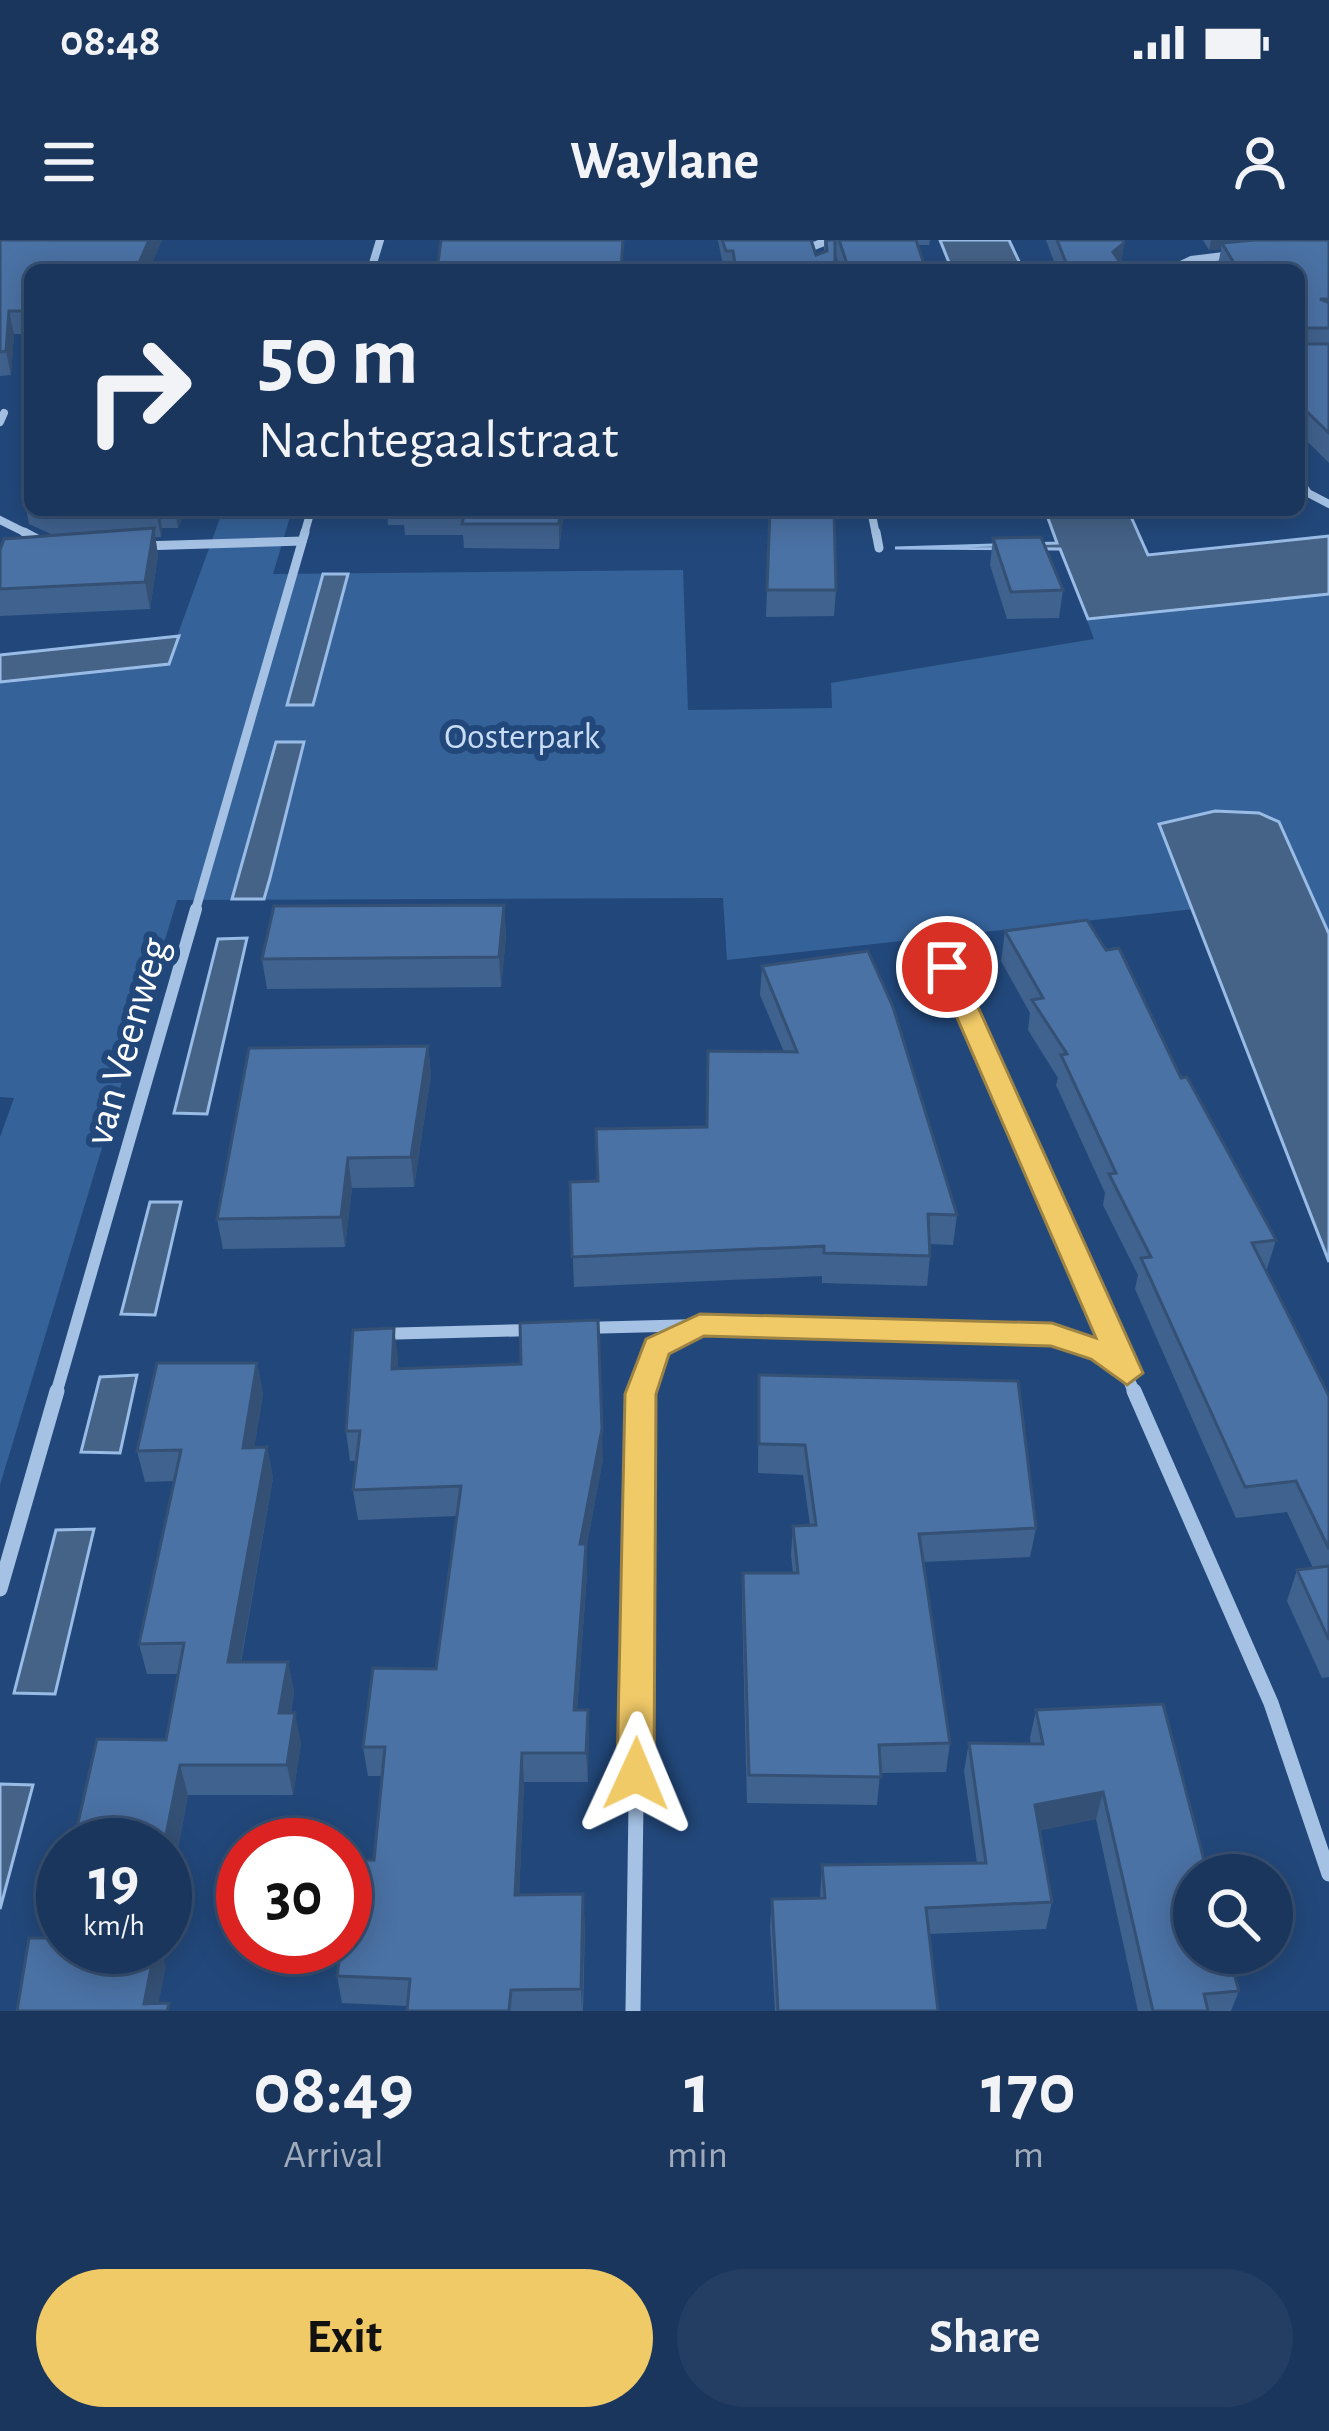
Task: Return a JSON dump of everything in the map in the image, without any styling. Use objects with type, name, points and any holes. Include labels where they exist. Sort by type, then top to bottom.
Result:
[{"type":"street","points":[[797,240],[814,246],[829,240]]},
{"type":"street","points":[[814,246],[817,258]]},
{"type":"street","points":[[1183,264],[1251,253]]},
{"type":"street","name":"van Veenweg","points":[[0,1589],[308,516]]},
{"type":"street","points":[[872,516],[879,548]]},
{"type":"street","points":[[0,520],[50,544]]},
{"type":"street","points":[[135,547],[302,541]]},
{"type":"street","points":[[947,967],[1277,1720],[1329,1874]]},
{"type":"street","points":[[571,1329],[700,1325],[1052,1334],[1102,1351],[1127,1373]]},
{"type":"street","points":[[633,2011],[640,1394],[656,1347],[700,1325]]},
{"type":"street","points":[[356,1335],[549,1329]]},
{"type":"green space","name":"Oosterpark","points":[[221,516],[290,516],[273,574],[683,570],[688,710],[832,708],[831,683],[1094,639],[1066,564],[1329,536],[1329,933],[1306,883],[1194,909],[727,960],[723,898],[177,900],[0,1485],[0,1137],[14,1098],[0,1097],[0,682],[167,664]]},
{"type":"shaded area","points":[[940,240],[1009,240],[1020,264],[950,264]]},
{"type":"shaded area","points":[[1047,516],[1131,516],[1148,555],[1329,536],[1329,594],[1088,619],[1060,549],[895,548],[1057,543]]},
{"type":"shaded area","points":[[323,574],[348,574],[313,705],[287,705]]},
{"type":"shaded area","points":[[179,636],[169,664],[0,682],[0,655]]},
{"type":"shaded area","points":[[276,742],[304,742],[270,878],[264,899],[232,899]]},
{"type":"shaded area","points":[[1215,811],[1259,813],[1279,822],[1329,934],[1329,1262],[1159,824]]},
{"type":"shaded area","points":[[247,938],[207,1114],[174,1113],[218,939]]},
{"type":"shaded area","points":[[150,1202],[181,1202],[155,1315],[121,1314]]},
{"type":"shaded area","points":[[137,1375],[120,1453],[81,1452],[100,1377]]},
{"type":"shaded area","points":[[94,1529],[55,1694],[14,1693],[56,1530]]},
{"type":"shaded area","points":[[0,1784],[33,1785],[0,1909]]},
{"type":"building","points":[[0,240],[149,240],[139,264],[24,264],[24,311],[9,311],[6,351],[0,352]]},
{"type":"building","points":[[441,240],[623,240],[621,264],[438,264]]},
{"type":"building","points":[[722,240],[811,240],[816,255],[827,251],[826,240],[835,240],[835,264],[735,264],[733,251],[726,251]]},
{"type":"building","points":[[839,240],[916,240],[924,264],[847,264]]},
{"type":"building","points":[[1057,240],[1123,240],[1113,252],[1121,264],[1067,264]]},
{"type":"building","points":[[1329,240],[1329,299],[1320,299],[1329,303],[1329,328],[1305,328],[1305,264],[1234,264],[1222,243]]},
{"type":"building","points":[[1305,344],[1329,344],[1329,433],[1305,410]]},
{"type":"building","points":[[464,516],[560,516],[559,524],[462,524]]},
{"type":"building","points":[[770,516],[834,516],[836,590],[767,590]]},
{"type":"building","points":[[154,528],[145,582],[0,589],[4,539]]},
{"type":"building","points":[[1041,537],[1063,590],[1011,592],[993,538]]},
{"type":"building","points":[[504,905],[499,957],[262,959],[274,906]]},
{"type":"building","points":[[1087,920],[1106,950],[1119,948],[1181,1078],[1187,1077],[1276,1240],[1252,1243],[1329,1396],[1329,1549],[1296,1481],[1245,1487],[1141,1258],[1151,1257],[1109,1174],[1116,1173],[1061,1055],[1067,1054],[1032,1000],[1043,998],[1005,931]]},
{"type":"building","points":[[868,951],[893,1007],[957,1215],[928,1214],[930,1256],[824,1253],[824,1246],[572,1257],[570,1182],[598,1181],[596,1129],[707,1127],[708,1051],[797,1052],[762,966]]},
{"type":"building","points":[[428,1046],[411,1157],[348,1158],[341,1217],[217,1219],[249,1048]]},
{"type":"building","points":[[598,1320],[602,1429],[580,1544],[586,1544],[574,1710],[588,1710],[586,1753],[522,1753],[515,1895],[583,1894],[581,1989],[511,1990],[509,2011],[407,2011],[410,1979],[337,1976],[372,1974],[372,1860],[385,1747],[363,1747],[373,1668],[436,1669],[461,1486],[353,1490],[360,1431],[346,1431],[353,1330],[394,1328],[392,1369],[521,1364],[520,1323]]},
{"type":"building","points":[[157,1363],[257,1363],[243,1448],[267,1447],[228,1662],[288,1662],[279,1713],[295,1713],[287,1765],[180,1765],[169,1818],[79,1818],[97,1739],[166,1740],[184,1643],[139,1644],[181,1450],[137,1451]]},
{"type":"building","points":[[759,1375],[1018,1381],[1036,1528],[919,1534],[950,1743],[879,1745],[881,1777],[749,1775],[743,1573],[798,1573],[793,1526],[816,1525],[805,1445],[759,1444]]},
{"type":"building","points":[[1329,1566],[1329,1640],[1297,1570]]},
{"type":"building","points":[[1163,1704],[1202,1854],[1173,1854],[1173,1974],[1234,1974],[1239,1991],[1204,1994],[1208,2011],[1153,2011],[1103,1792],[1035,1805],[1052,1902],[926,1908],[938,2011],[778,2011],[772,1899],[825,1898],[822,1865],[986,1863],[969,1743],[1043,1744],[1036,1710]]},
{"type":"building","points":[[29,1938],[36,1938],[36,1974],[150,1974],[144,2004],[169,2003],[167,2011],[17,2011]]},
{"type":"route","points":[[636,1774],[640,1394],[656,1347],[700,1325],[1052,1334],[1102,1351],[1127,1373],[947,967]]}]
